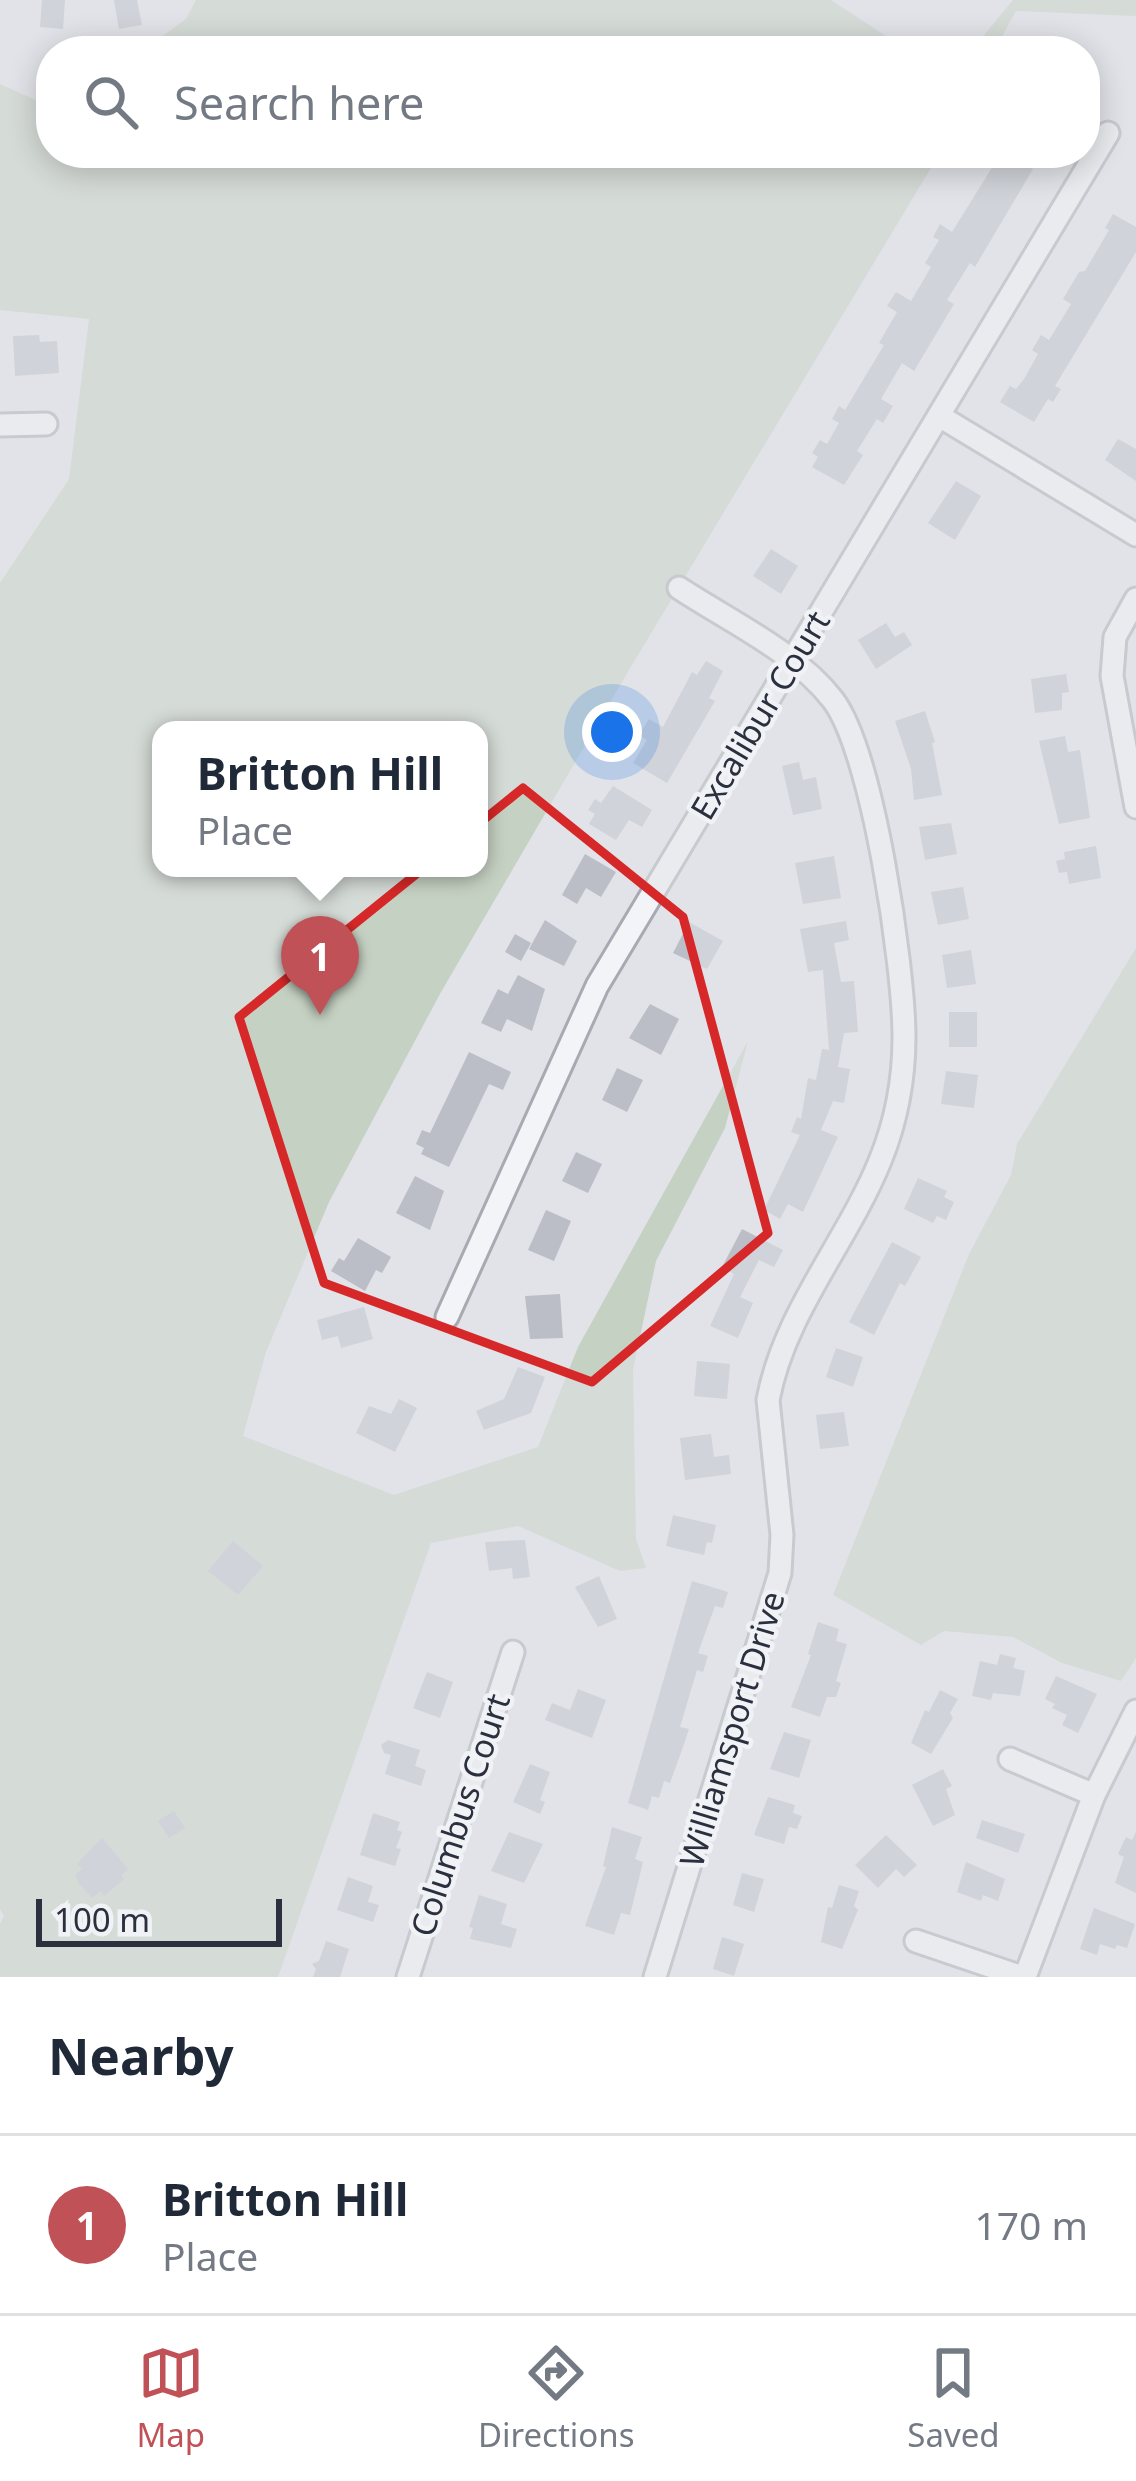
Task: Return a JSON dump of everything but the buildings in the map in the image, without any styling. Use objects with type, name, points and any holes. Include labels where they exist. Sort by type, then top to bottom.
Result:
[{"type":"street","name":"Excalibur Court","points":[[1100,147],[1108,133]]},
{"type":"street","name":"Excalibur Court","points":[[447,1317],[597,986],[1087,168]]},
{"type":"street","points":[[940,417],[1136,535]]},
{"type":"street","points":[[0,425],[46,424]]},
{"type":"street","name":"Williamsport Drive","points":[[655,1977],[780,1573],[782,1534],[769,1400],[772,1378],[791,1331],[880,1162],[896,1113],[903,1063],[898,966],[866,780],[848,723],[814,678],[679,589]]},
{"type":"street","points":[[1136,599],[1115,637],[1112,660],[1136,807]]},
{"type":"street","name":"Columbus Court","points":[[408,1977],[513,1652]]},
{"type":"street","points":[[916,1941],[1023,1977],[1094,1795],[1136,1711]]},
{"type":"street","points":[[1010,1759],[1094,1795]]},
{"type":"highlighted area","points":[[523,788],[683,917],[768,1233],[592,1382],[324,1283],[239,1017]]},
{"type":"green space","points":[[196,0],[831,0],[886,36],[163,36],[186,19]]},
{"type":"green space","points":[[1013,0],[1136,0],[1136,16],[1016,11],[1002,36],[983,36]]},
{"type":"green space","points":[[0,84],[36,100],[36,168],[931,168],[441,992],[329,1202],[266,1352],[243,1436],[394,1495],[538,1447],[578,1347],[748,1041],[725,1128],[656,1261],[633,1370],[636,1539],[646,1568],[620,1571],[518,1526],[431,1543],[278,1977],[0,1977],[4,1916],[0,1909],[0,583],[69,479],[89,319],[0,310]]},
{"type":"green space","points":[[1136,948],[1136,1658],[1121,1681],[1062,1663],[1013,1637],[944,1631],[921,1645],[833,1595],[969,1254],[1011,1175],[1017,1144]]},
{"type":"place","name":"Britton Hill","points":[[320,1015]]}]
